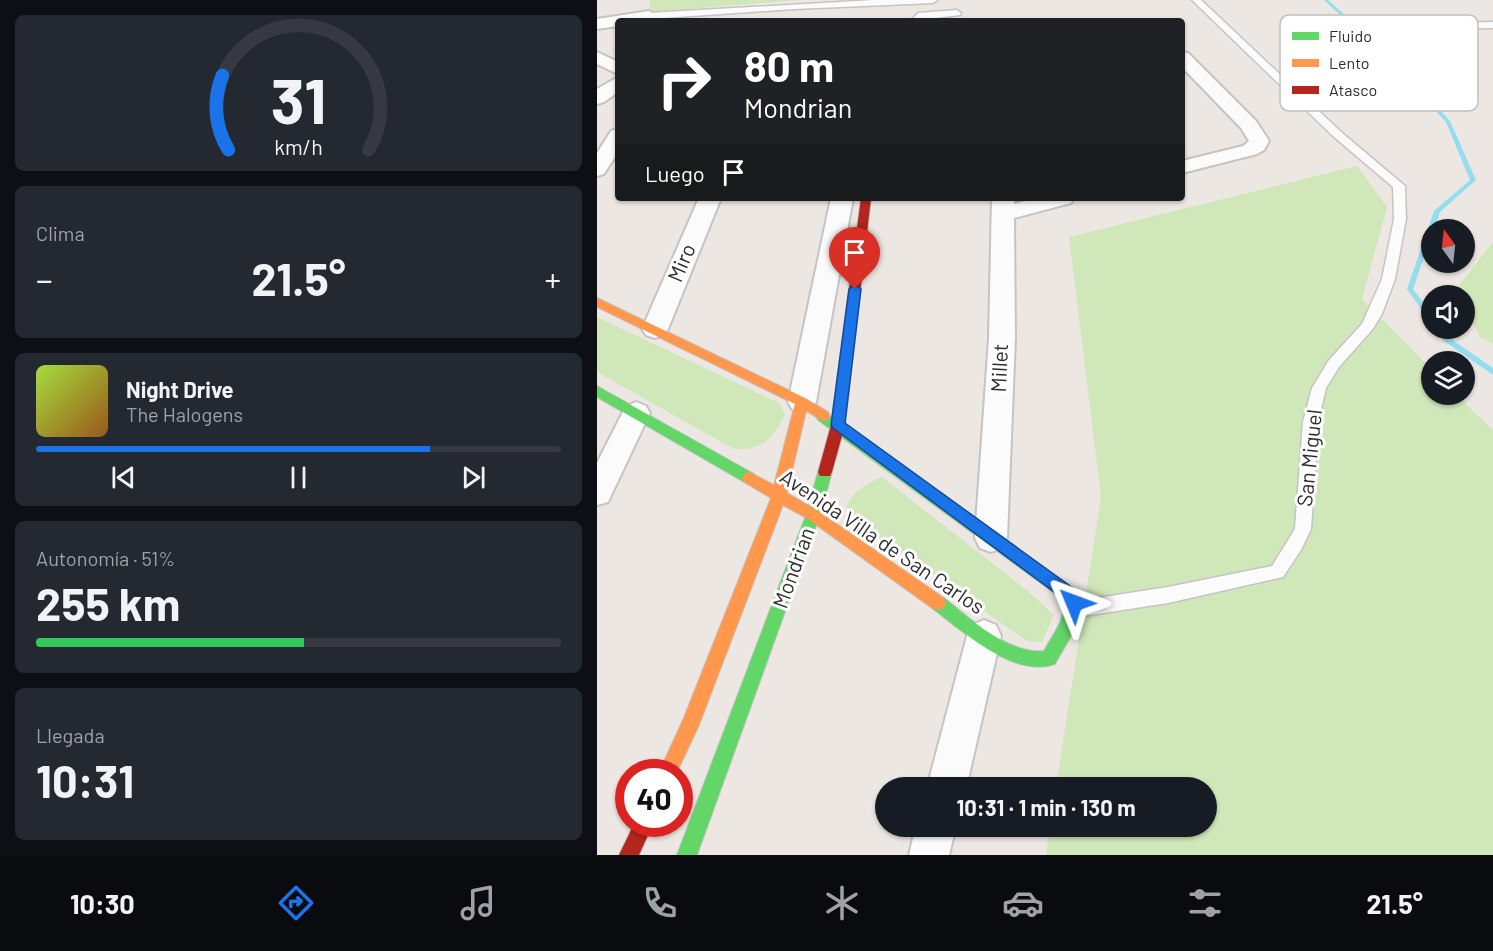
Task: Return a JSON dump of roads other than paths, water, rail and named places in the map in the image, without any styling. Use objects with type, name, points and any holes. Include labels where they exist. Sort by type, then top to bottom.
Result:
[{"type":"street","points":[[636,18],[649,16]]},
{"type":"street","points":[[597,24],[615,21]]},
{"type":"street","points":[[597,57],[615,67]]},
{"type":"street","points":[[1185,60],[1249,125],[1259,141],[1257,146],[1250,150],[1185,166]]},
{"type":"street","points":[[597,98],[615,85]]},
{"type":"street","points":[[597,170],[615,140]]},
{"type":"street","name":"Miro","points":[[655,328],[709,201]]},
{"type":"street","name":"Mondrian","points":[[674,759],[690,725],[779,495],[803,402],[841,201]]},
{"type":"street","name":"Mondrian","points":[[687,855],[813,515],[838,425],[866,201]]},
{"type":"street","points":[[1003,206],[1040,201]]},
{"type":"street","name":"Millet","points":[[991,538],[1002,338],[1003,206]]},
{"type":"street","points":[[597,302],[655,328],[803,402],[838,425],[991,538]]},
{"type":"street","name":"Avenida Villa de San Carlos","points":[[597,391],[813,515],[984,636],[1019,656],[1038,661],[1049,657],[1074,606],[1071,596],[991,538]]},
{"type":"street","points":[[597,494],[636,413]]},
{"type":"street","points":[[949,777],[984,636]]},
{"type":"street","points":[[629,855],[638,837]]},
{"type":"street","points":[[929,855],[933,837]]},
{"type":"lane","points":[[794,6],[814,0]]},
{"type":"lane","points":[[649,16],[794,6],[933,0]]},
{"type":"lane","name":"San Miguel","points":[[1196,0],[1280,80]]},
{"type":"lane","points":[[917,18],[924,15],[957,13]]},
{"type":"lane","points":[[1478,25],[1493,25]]},
{"type":"lane","name":"San Miguel","points":[[1084,608],[1168,595],[1277,572],[1302,531],[1312,415],[1319,387],[1338,360],[1368,325],[1377,309],[1395,253],[1402,218],[1399,186],[1313,111]]},
{"type":"waterway","points":[[1326,0],[1343,15]]},
{"type":"waterway","points":[[1421,304],[1410,289],[1437,211],[1473,180],[1448,122],[1438,111]]},
{"type":"waterway","points":[[1446,339],[1493,372]]}]
